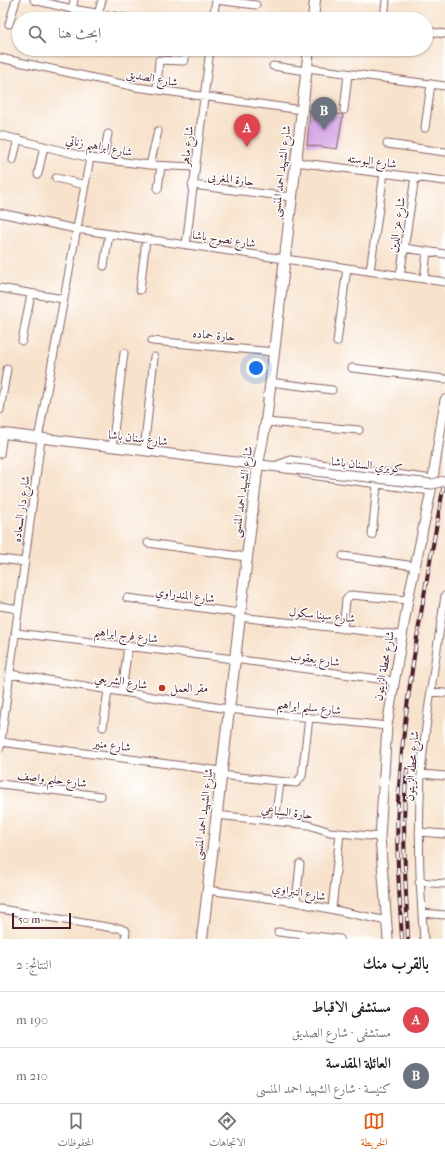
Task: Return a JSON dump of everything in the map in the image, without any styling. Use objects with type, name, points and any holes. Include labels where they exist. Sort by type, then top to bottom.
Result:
[{"type":"main road","points":[[314,12],[315,0]]},
{"type":"main road","name":"شارع الشهيد احمد المنسى","points":[[202,939],[246,557],[258,464],[266,422],[283,259],[308,56]]},
{"type":"street","points":[[12,12],[16,0]]},
{"type":"street","points":[[34,0],[88,12]]},
{"type":"street","points":[[72,9],[74,0]]},
{"type":"street","points":[[99,12],[102,0]]},
{"type":"street","points":[[214,12],[216,0],[256,5]]},
{"type":"street","points":[[385,12],[386,0]]},
{"type":"street","points":[[9,24],[12,14]]},
{"type":"street","points":[[433,32],[445,34]]},
{"type":"street","points":[[157,90],[159,60],[183,61],[185,60],[185,56]]},
{"type":"street","name":"شارع ماهر","points":[[186,245],[192,185],[209,56]]},
{"type":"street","name":"شارع الصديق","points":[[0,58],[70,74],[157,90],[204,98],[302,110]]},
{"type":"street","points":[[274,66],[445,86]]},
{"type":"street","points":[[344,110],[348,74]]},
{"type":"street","points":[[425,128],[431,84]]},
{"type":"street","points":[[150,165],[158,130]]},
{"type":"street","points":[[103,159],[108,134]]},
{"type":"street","name":"شارع ابراهيم زناتي","points":[[0,135],[90,158],[161,166],[195,167]]},
{"type":"street","points":[[13,160],[18,139]]},
{"type":"street","points":[[387,144],[445,152]]},
{"type":"street","points":[[38,174],[44,146]]},
{"type":"street","name":"شارع دار السعاده","points":[[0,745],[2,719],[16,633],[40,439],[63,299],[90,158]]},
{"type":"street","name":"شارع البوسته","points":[[295,162],[445,181]]},
{"type":"street","points":[[158,189],[161,166]]},
{"type":"street","points":[[370,271],[384,173]]},
{"type":"street","name":"شارع عز الدين","points":[[400,276],[415,177]]},
{"type":"street","points":[[56,178],[85,184]]},
{"type":"street","name":"حارة المغربى","points":[[192,185],[291,197]]},
{"type":"street","name":"شارع نصوح باشا","points":[[0,213],[76,229],[445,282]]},
{"type":"street","points":[[104,266],[109,234]]},
{"type":"street","points":[[140,290],[146,239]]},
{"type":"street","points":[[404,248],[445,254]]},
{"type":"street","points":[[424,279],[427,251]]},
{"type":"street","points":[[337,342],[347,268]]},
{"type":"street","points":[[0,288],[63,299]]},
{"type":"street","points":[[22,340],[31,294]]},
{"type":"street","name":"حارة حماده","points":[[152,341],[274,352]]},
{"type":"street","points":[[112,447],[124,353]]},
{"type":"street","points":[[144,451],[154,357]]},
{"type":"street","points":[[352,368],[445,380]]},
{"type":"street","points":[[0,410],[7,370]]},
{"type":"street","points":[[270,382],[332,390]]},
{"type":"street","name":"شارع محطة الزيتون","points":[[388,939],[380,836],[387,726],[393,681],[408,600],[431,491],[445,400]]},
{"type":"street","points":[[266,422],[359,430]]},
{"type":"street","points":[[0,454],[1,433]]},
{"type":"street","name":"شارع سنان باشا","points":[[1,433],[40,439],[286,468]]},
{"type":"street","name":"شارع سنان باشا","points":[[274,466],[291,460],[433,479]]},
{"type":"street","name":"شارع سنان باشا","points":[[274,466],[284,472],[431,491]]},
{"type":"street","name":"كوبري السنان باشا","points":[[286,468],[432,484],[445,481]]},
{"type":"street","points":[[372,536],[377,484]]},
{"type":"street","points":[[148,543],[246,557]]},
{"type":"street","points":[[343,556],[415,566]]},
{"type":"street","points":[[0,559],[25,562]]},
{"type":"street","points":[[343,628],[346,600],[350,595],[408,600]]},
{"type":"street","name":"شارع محطه الزيتون","points":[[424,939],[419,882],[421,774],[430,692],[445,596]]},
{"type":"street","name":"شارع المندراوي","points":[[127,598],[240,615]]},
{"type":"street","points":[[0,606],[18,610]]},
{"type":"street","name":"شارع سينا سكول","points":[[240,615],[402,635]]},
{"type":"street","name":"شارع فرج ابراهيم","points":[[16,633],[234,659]]},
{"type":"street","points":[[122,692],[128,646]]},
{"type":"street","name":"شارع يعقوب","points":[[234,659],[393,681]]},
{"type":"street","name":"شارع الشريعي","points":[[10,674],[228,709]]},
{"type":"street","points":[[104,727],[108,690]]},
{"type":"street","points":[[430,692],[445,693]]},
{"type":"street","name":"شارع سليم ابراهيم","points":[[228,709],[387,726]]},
{"type":"street","name":"شارع منير","points":[[0,745],[296,783],[302,776],[309,718]]},
{"type":"street","points":[[421,774],[445,776]]},
{"type":"street","points":[[275,821],[280,782]]},
{"type":"street","name":"شارع حليم واصف","points":[[0,784],[101,796]]},
{"type":"street","name":"حارة السباعي","points":[[216,815],[309,825],[340,833],[380,836]]},
{"type":"street","points":[[419,832],[445,834]]},
{"type":"street","points":[[332,909],[340,833]]},
{"type":"street","points":[[296,902],[300,864]]},
{"type":"street","points":[[419,882],[445,884]]},
{"type":"street","name":"شارع النبراوي","points":[[207,890],[296,902],[387,921]]},
{"type":"street","points":[[0,909],[119,928],[126,931],[125,939]]},
{"type":"street","points":[[422,913],[445,915]]},
{"type":"street","points":[[278,932],[340,939]]},
{"type":"building","points":[[310,110],[343,115],[337,149],[307,145]]},
{"type":"railway","points":[[402,939],[397,825],[402,748],[418,632],[445,478]]},
{"type":"railway","points":[[407,769],[404,833],[408,939]]},
{"type":"place","name":"العائلة المقدسة","points":[[324,130]]},
{"type":"place","name":"مستشفى الاقباط","points":[[247,147]]},
{"type":"place","name":"مقر العمل","points":[[162,688]]}]
